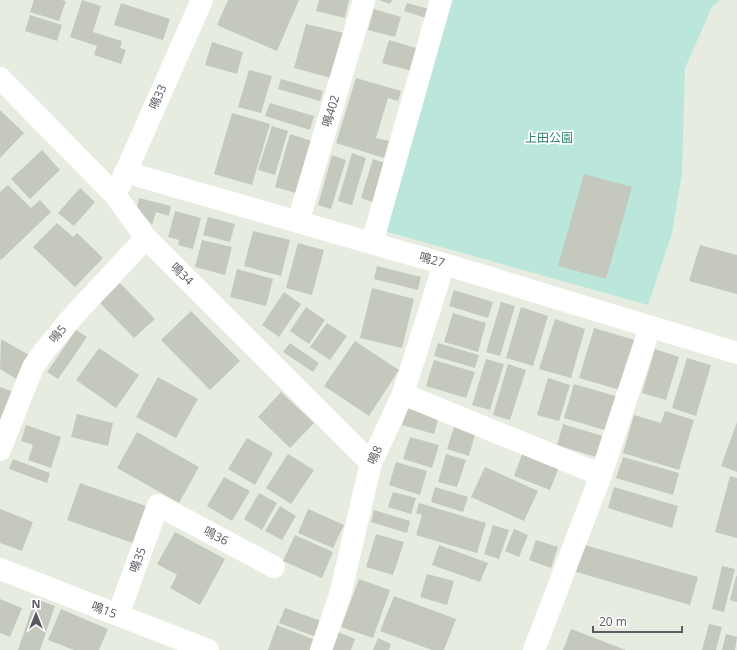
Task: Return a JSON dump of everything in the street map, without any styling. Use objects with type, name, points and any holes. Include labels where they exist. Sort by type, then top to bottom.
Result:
[{"type":"street","name":"鳴33","points":[[115,195],[202,0]]},
{"type":"street","name":"鳴402","points":[[298,222],[364,0]]},
{"type":"street","points":[[372,243],[441,0]]},
{"type":"street","name":"鳴34","points":[[0,78],[115,195],[146,238],[371,463]]},
{"type":"street","name":"鳴27","points":[[125,172],[444,264],[737,353]]},
{"type":"street","name":"鳴5","points":[[0,450],[33,367],[44,350],[75,314],[146,238]]},
{"type":"street","name":"鳴8","points":[[322,650],[340,595],[371,463],[403,394],[444,264]]},
{"type":"street","points":[[534,650],[601,475],[650,327]]},
{"type":"street","points":[[403,394],[601,475]]},
{"type":"street","name":"鳴36","points":[[158,505],[274,567]]},
{"type":"street","name":"鳴35","points":[[118,615],[158,505]]},
{"type":"street","name":"鳴15","points":[[0,569],[208,650]]},
{"type":"green space","name":"上田公園","points":[[448,0],[720,0],[712,7],[685,68],[682,173],[672,233],[648,305],[384,231]]},
{"type":"building","points":[[34,0],[66,1],[59,21],[30,12]]},
{"type":"building","points":[[82,0],[101,6],[93,32],[122,41],[120,48],[126,50],[121,64],[94,55],[97,46],[70,37]]},
{"type":"building","points":[[228,0],[299,0],[277,51],[217,25]]},
{"type":"building","points":[[319,0],[349,0],[345,18],[316,11]]},
{"type":"building","points":[[379,0],[392,0],[390,4]]},
{"type":"building","points":[[121,3],[170,19],[163,40],[114,25]]},
{"type":"building","points":[[407,3],[429,9],[426,18],[404,11]]},
{"type":"building","points":[[374,9],[401,17],[395,37],[368,30]]},
{"type":"building","points":[[30,15],[62,25],[57,41],[25,31]]},
{"type":"building","points":[[306,24],[344,33],[331,78],[294,68]]},
{"type":"building","points":[[389,40],[419,49],[412,71],[382,63]]},
{"type":"building","points":[[212,42],[243,52],[237,74],[205,65]]},
{"type":"building","points":[[249,70],[272,76],[261,113],[238,107]]},
{"type":"building","points":[[356,78],[401,91],[398,101],[388,98],[376,138],[389,141],[384,158],[336,143]]},
{"type":"building","points":[[281,79],[323,91],[320,101],[278,89]]},
{"type":"building","points":[[270,103],[314,116],[310,130],[265,116]]},
{"type":"building","points":[[0,110],[24,133],[0,158]]},
{"type":"building","points":[[232,113],[270,124],[252,185],[214,174]]},
{"type":"building","points":[[272,126],[288,131],[275,175],[258,170]]},
{"type":"building","points":[[290,134],[312,141],[296,193],[275,187]]},
{"type":"building","points":[[42,150],[60,170],[30,199],[11,179]]},
{"type":"building","points":[[352,153],[366,158],[352,205],[338,201]]},
{"type":"building","points":[[332,155],[346,160],[331,209],[318,205]]},
{"type":"building","points":[[373,159],[385,163],[373,202],[361,198]]},
{"type":"building","points":[[584,174],[632,187],[606,279],[558,266]]},
{"type":"building","points":[[8,185],[31,208],[40,200],[51,212],[1,260],[0,192]]},
{"type":"building","points":[[80,188],[95,202],[74,226],[58,213]]},
{"type":"building","points":[[139,198],[171,206],[169,216],[156,212],[152,225],[137,207]]},
{"type":"building","points":[[175,211],[201,218],[193,249],[178,245],[179,240],[168,237]]},
{"type":"building","points":[[208,217],[235,224],[230,242],[203,235]]},
{"type":"building","points":[[57,223],[73,237],[77,233],[103,258],[75,287],[33,247]]},
{"type":"building","points":[[253,231],[290,240],[281,276],[244,266]]},
{"type":"building","points":[[202,240],[232,247],[225,275],[195,267]]},
{"type":"building","points":[[298,243],[324,250],[312,295],[286,288]]},
{"type":"building","points":[[700,245],[737,255],[737,294],[689,281]]},
{"type":"building","points":[[377,266],[421,277],[418,290],[374,279]]},
{"type":"building","points":[[237,269],[273,279],[266,306],[230,297]]},
{"type":"building","points":[[120,283],[155,319],[134,338],[100,303]]},
{"type":"building","points":[[372,288],[414,299],[402,348],[360,338]]},
{"type":"building","points":[[454,290],[493,302],[488,318],[449,306]]},
{"type":"building","points":[[284,292],[301,304],[279,337],[262,325]]},
{"type":"building","points":[[501,302],[515,306],[500,356],[486,352]]},
{"type":"building","points":[[306,307],[325,320],[309,344],[290,331]]},
{"type":"building","points":[[521,307],[548,316],[533,366],[506,358]]},
{"type":"building","points":[[191,311],[240,361],[210,390],[161,340]]},
{"type":"building","points":[[453,313],[486,323],[478,352],[444,342]]},
{"type":"building","points":[[555,319],[585,329],[571,378],[539,369]]},
{"type":"building","points":[[327,323],[347,336],[330,360],[310,347]]},
{"type":"building","points":[[594,328],[635,340],[620,390],[579,378]]},
{"type":"building","points":[[76,330],[87,337],[58,379],[47,372]]},
{"type":"building","points":[[1,339],[29,355],[16,379],[0,369]]},
{"type":"building","points":[[355,341],[399,370],[369,416],[324,386]]},
{"type":"building","points":[[290,343],[319,363],[313,372],[283,352]]},
{"type":"building","points":[[438,343],[479,355],[475,368],[434,356]]},
{"type":"building","points":[[99,348],[139,375],[116,408],[76,380]]},
{"type":"building","points":[[655,349],[679,357],[666,400],[642,393]]},
{"type":"building","points":[[687,358],[711,365],[696,416],[672,408]]},
{"type":"building","points":[[486,359],[504,364],[490,410],[472,405]]},
{"type":"building","points":[[434,360],[475,372],[466,398],[426,386]]},
{"type":"building","points":[[508,364],[526,370],[510,420],[493,415]]},
{"type":"building","points":[[158,377],[198,399],[176,438],[136,417]]},
{"type":"building","points":[[548,378],[570,385],[559,421],[537,415]]},
{"type":"building","points":[[574,384],[619,397],[608,431],[564,418]]},
{"type":"building","points":[[0,387],[14,392],[0,427]]},
{"type":"building","points":[[281,392],[314,423],[290,448],[258,417]]},
{"type":"building","points":[[409,404],[440,414],[434,434],[402,425]]},
{"type":"building","points":[[665,411],[694,420],[679,470],[623,453],[634,415],[661,423]]},
{"type":"building","points":[[77,414],[113,423],[108,446],[71,437]]},
{"type":"building","points":[[737,422],[737,472],[721,466]]},
{"type":"building","points":[[455,424],[476,431],[469,456],[447,449]]},
{"type":"building","points":[[563,424],[606,437],[599,458],[557,445]]},
{"type":"building","points":[[26,425],[61,437],[51,468],[28,460],[33,445],[21,441]]},
{"type":"building","points":[[137,432],[199,467],[179,503],[117,468]]},
{"type":"building","points":[[410,437],[439,445],[432,468],[403,459]]},
{"type":"building","points":[[247,438],[273,453],[255,485],[228,469]]},
{"type":"building","points":[[523,452],[559,467],[550,490],[514,476]]},
{"type":"building","points":[[288,454],[314,470],[291,504],[266,488]]},
{"type":"building","points":[[446,454],[466,460],[457,487],[438,482]]},
{"type":"building","points":[[623,457],[679,473],[673,495],[616,478]]},
{"type":"building","points":[[13,459],[50,473],[47,483],[9,469]]},
{"type":"building","points":[[396,462],[427,471],[420,495],[389,485]]},
{"type":"building","points":[[485,467],[538,491],[524,521],[471,497]]},
{"type":"building","points":[[730,476],[737,478],[737,538],[715,532]]},
{"type":"building","points":[[224,477],[250,491],[232,521],[207,506]]},
{"type":"building","points":[[80,483],[146,506],[133,543],[67,520]]},
{"type":"building","points":[[435,487],[468,497],[463,512],[431,502]]},
{"type":"building","points":[[614,487],[678,506],[672,528],[608,508]]},
{"type":"building","points":[[393,492],[416,498],[411,514],[388,507]]},
{"type":"building","points":[[259,493],[277,503],[262,530],[244,519]]},
{"type":"building","points":[[419,503],[486,523],[477,553],[416,535],[422,515],[416,513]]},
{"type":"building","points":[[280,506],[296,516],[282,540],[265,531]]},
{"type":"building","points":[[0,509],[33,522],[22,551],[0,543]]},
{"type":"building","points":[[308,509],[344,525],[333,548],[298,533]]},
{"type":"building","points":[[374,510],[410,521],[407,533],[371,522]]},
{"type":"building","points":[[493,525],[509,530],[499,559],[484,554]]},
{"type":"building","points":[[514,529],[528,535],[519,557],[505,551]]},
{"type":"building","points":[[175,532],[225,559],[200,605],[170,588],[177,575],[157,564]]},
{"type":"building","points":[[376,534],[404,542],[393,575],[366,567]]},
{"type":"building","points":[[295,535],[333,552],[322,578],[283,561]]},
{"type":"building","points":[[536,540],[558,547],[551,568],[529,560]]},
{"type":"building","points":[[581,544],[698,577],[690,605],[573,571]]},
{"type":"building","points":[[439,545],[488,563],[480,582],[432,565]]},
{"type":"building","points":[[722,566],[735,569],[724,612],[712,609]]},
{"type":"building","points":[[427,574],[454,581],[447,605],[420,597]]},
{"type":"building","points":[[737,576],[737,602],[730,600]]},
{"type":"building","points":[[359,579],[390,590],[373,638],[341,627]]},
{"type":"building","points":[[394,596],[456,619],[444,650],[432,650],[380,631]]},
{"type":"building","points":[[0,599],[22,608],[10,637],[0,633]]},
{"type":"building","points":[[35,599],[55,606],[40,650],[18,650]]},
{"type":"building","points":[[285,608],[321,621],[316,637],[279,623]]},
{"type":"building","points":[[61,609],[108,629],[99,650],[74,650],[48,640]]},
{"type":"building","points":[[709,624],[722,627],[716,650],[702,650]]},
{"type":"building","points":[[277,625],[315,640],[311,650],[268,650]]},
{"type":"building","points":[[571,629],[626,650],[563,650]]},
{"type":"building","points":[[338,632],[355,639],[351,650],[331,650]]},
{"type":"building","points":[[726,634],[737,637],[735,650],[722,650]]},
{"type":"building","points":[[378,638],[391,644],[389,650],[373,650]]}]
